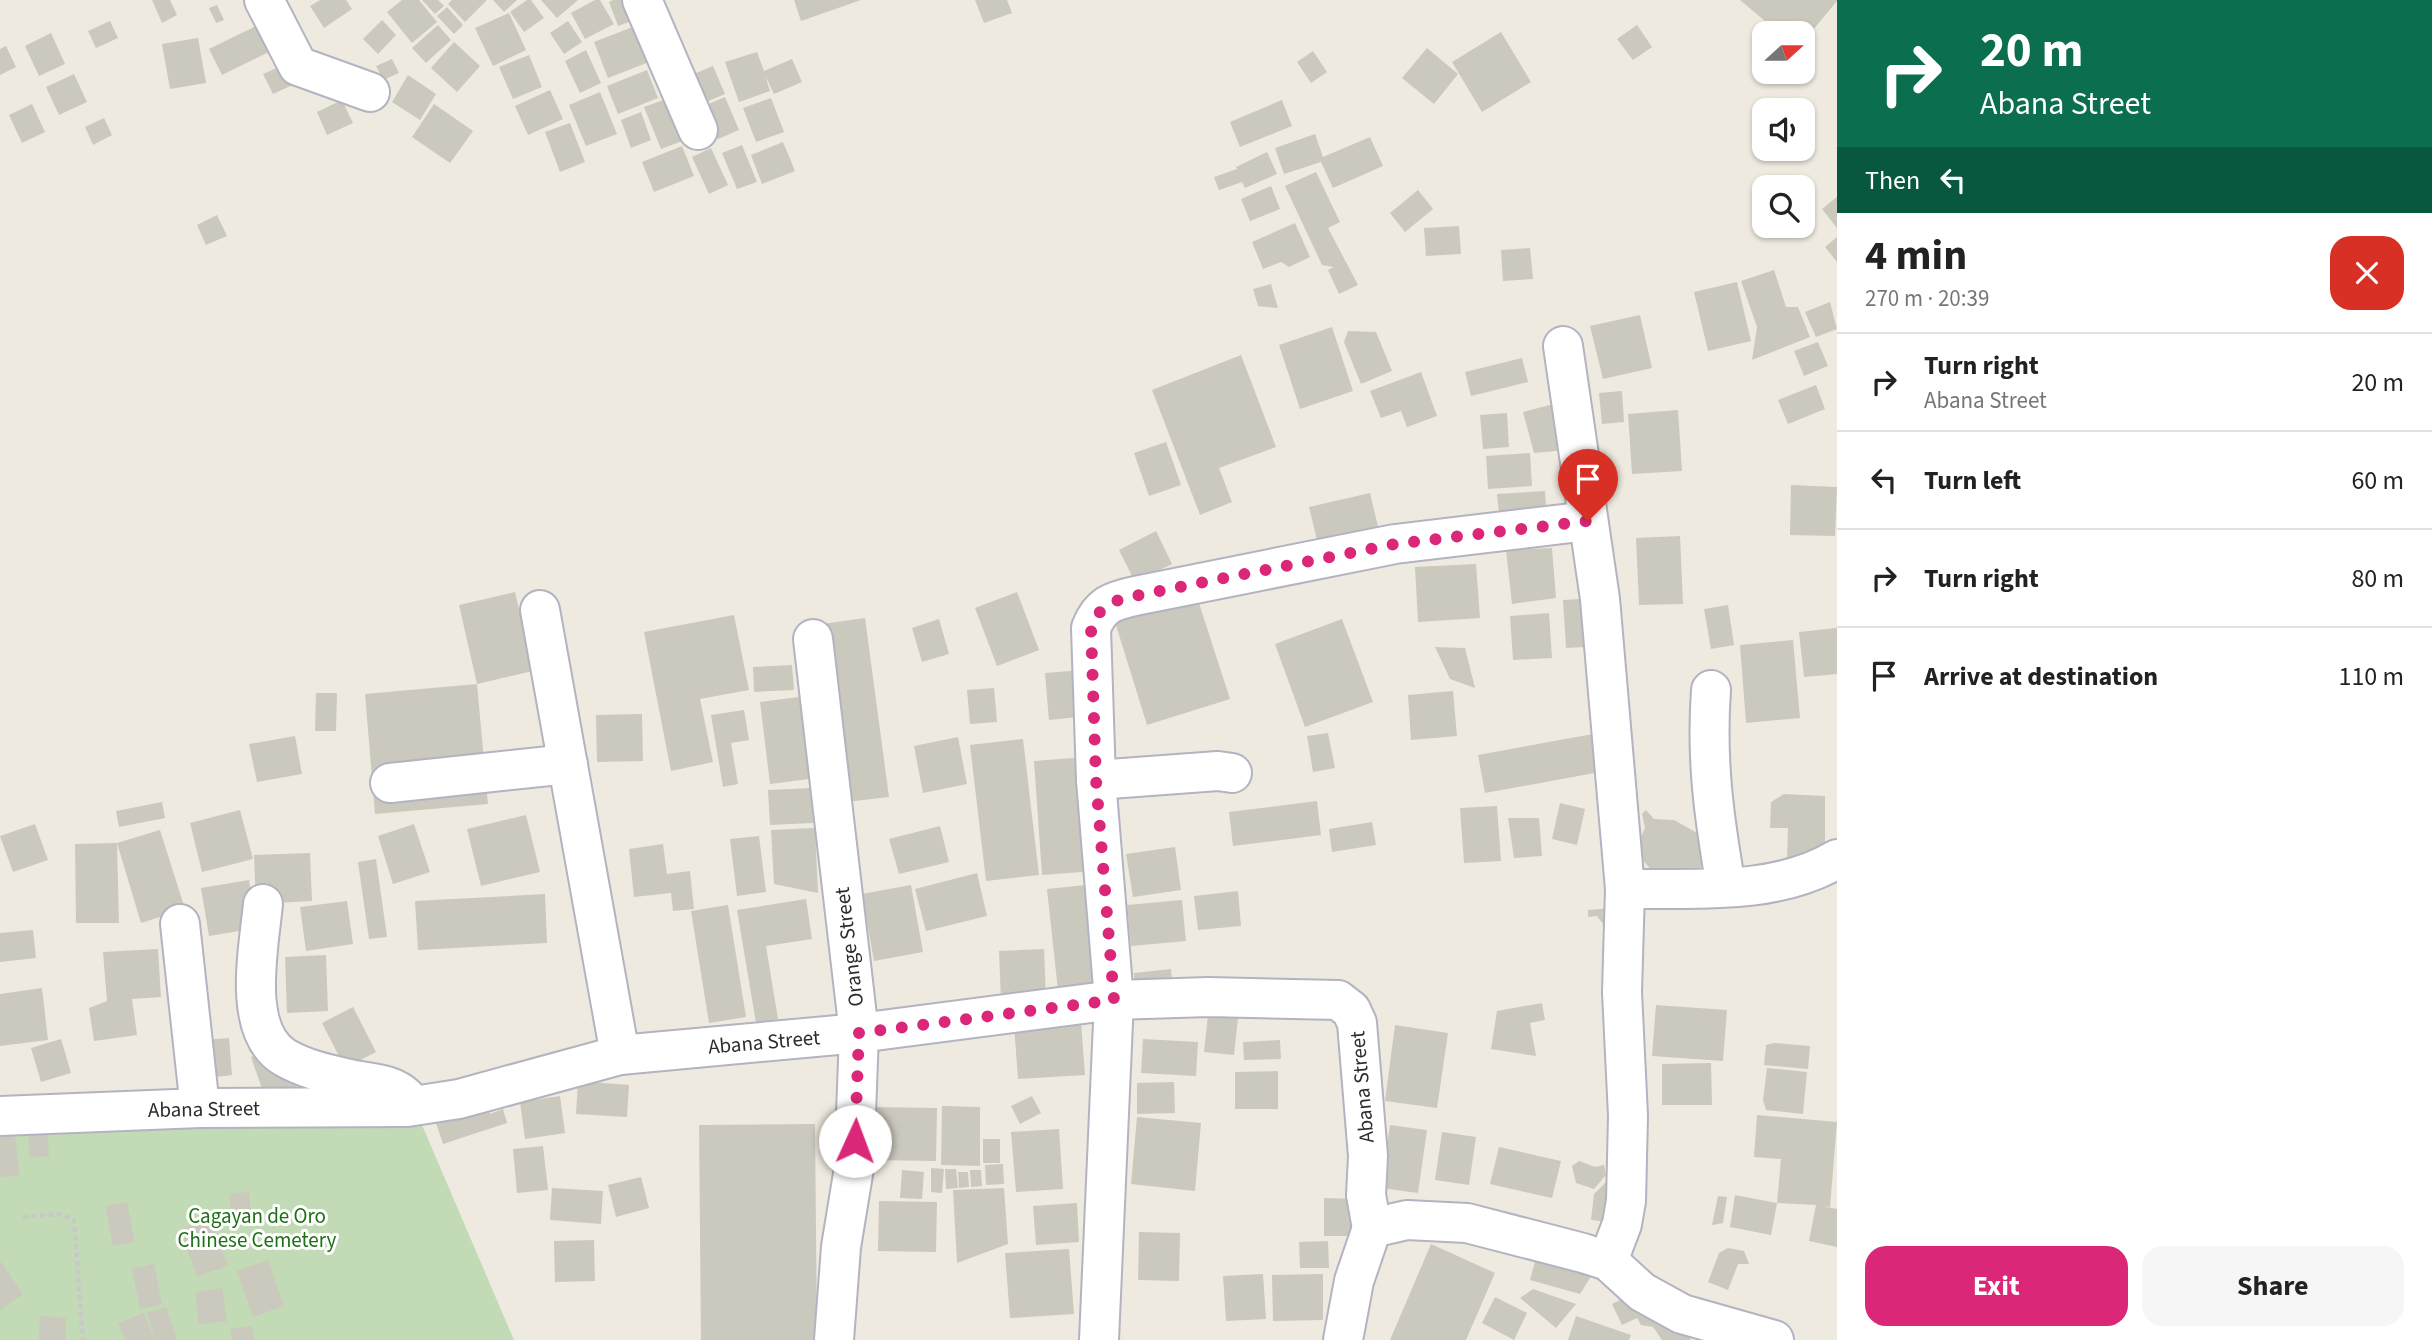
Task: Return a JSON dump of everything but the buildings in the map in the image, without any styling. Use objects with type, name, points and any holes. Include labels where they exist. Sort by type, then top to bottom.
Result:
[{"type":"street","points":[[264,0],[298,66],[370,92]]},
{"type":"street","points":[[642,0],[698,130]]},
{"type":"street","points":[[1563,346],[1600,599],[1625,889],[1622,992],[1628,1116],[1626,1201],[1622,1224],[1608,1261]]},
{"type":"street","points":[[1099,1340],[1114,1000],[1096,780],[1091,628],[1097,612],[1110,602],[1395,544],[1588,521]]},
{"type":"street","points":[[540,610],[620,1055]]},
{"type":"street","name":"Orange Street","points":[[813,639],[859,1033],[854,1168],[841,1247],[834,1340]]},
{"type":"street","points":[[1711,690],[1707,744],[1712,799],[1726,887]]},
{"type":"street","points":[[390,783],[568,764]]},
{"type":"street","points":[[1096,780],[1218,771],[1232,773]]},
{"type":"street","points":[[1625,889],[1776,883],[1811,874],[1837,859]]},
{"type":"street","points":[[262,904],[256,988],[260,1020],[269,1044],[284,1057],[320,1072],[388,1086],[415,1106]]},
{"type":"street","points":[[180,924],[200,1108]]},
{"type":"street","name":"Abana Street","points":[[0,1116],[200,1108],[415,1106],[459,1099],[620,1055],[859,1033],[1114,1000],[1338,1000],[1351,1010],[1357,1023],[1368,1156],[1366,1195],[1372,1227]]},
{"type":"street","points":[[1343,1340],[1354,1281],[1372,1227],[1407,1220],[1466,1223],[1608,1261],[1642,1292],[1682,1314],[1774,1340]]},
{"type":"path","points":[[23,1217],[61,1214],[75,1220],[83,1340]]},
{"type":"green space","name":"Cagayan de Oro Chinese Cemetery","points":[[419,1118],[514,1340],[0,1340],[0,1125]]},
{"type":"route","points":[[855,1141],[859,1033],[1114,1000],[1096,780],[1091,628],[1097,612],[1110,602],[1135,596],[1395,544],[1588,521]]}]
